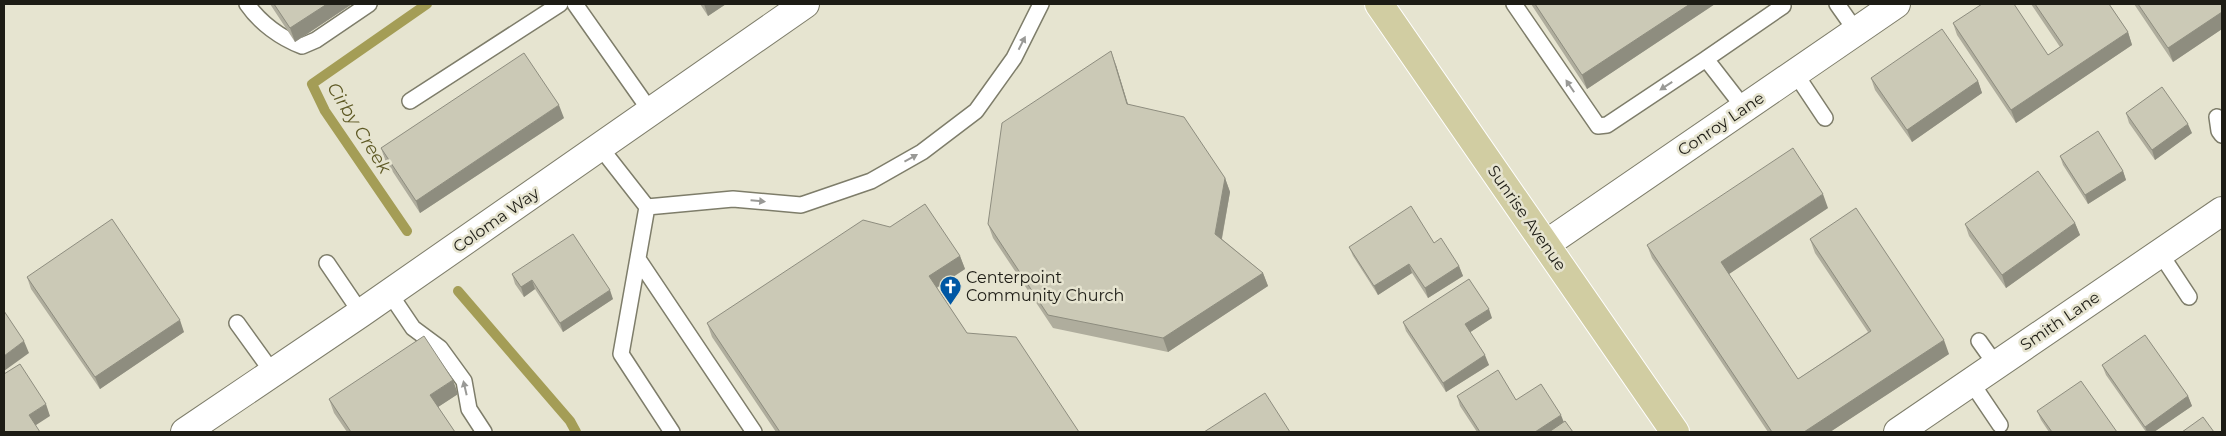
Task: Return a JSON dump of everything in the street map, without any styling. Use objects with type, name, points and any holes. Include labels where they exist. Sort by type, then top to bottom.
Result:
[{"type":"main road","name":"Sunrise Avenue","points":[[1379,4],[1675,432]]},
{"type":"street","name":"Coloma Way","points":[[199,428],[272,373],[390,294],[805,4]]},
{"type":"street","name":"Conroy Lane","points":[[1546,244],[1896,4]]},
{"type":"street","name":"Smith Lane","points":[[1898,432],[2222,211]]},
{"type":"lane","points":[[247,4],[252,11],[284,39],[302,46],[316,40],[369,4]]},
{"type":"lane","points":[[410,101],[560,4]]},
{"type":"lane","points":[[575,4],[650,112]]},
{"type":"lane","points":[[647,207],[733,199],[801,205],[871,180],[922,152],[976,111],[1014,58],[1041,4]]},
{"type":"lane","points":[[1514,4],[1598,126],[1607,125],[1783,6]]},
{"type":"lane","points":[[1837,4],[1856,31]]},
{"type":"lane","points":[[1706,59],[1744,108]]},
{"type":"lane","points":[[1795,73],[1825,118]]},
{"type":"lane","points":[[2218,116],[2222,135]]},
{"type":"lane","points":[[600,147],[647,207],[621,354],[672,432]]},
{"type":"lane","points":[[2160,253],[2189,297]]},
{"type":"lane","points":[[638,259],[754,432]]},
{"type":"lane","points":[[327,263],[362,313]]},
{"type":"lane","points":[[390,294],[413,328],[440,348],[464,381],[469,409],[484,432]]},
{"type":"lane","points":[[237,323],[272,373]]},
{"type":"lane","points":[[1980,341],[1996,365]]},
{"type":"lane","points":[[1971,382],[2000,425]]},
{"type":"building","points":[[274,4],[327,4],[290,28]]},
{"type":"building","points":[[1535,4],[1690,4],[1582,75]]},
{"type":"building","points":[[1982,4],[2014,4],[2048,55],[2063,45],[2035,4],[2109,4],[2128,32],[2011,110],[1953,23]]},
{"type":"building","points":[[2138,4],[2222,4],[2222,12],[2168,48]]},
{"type":"building","points":[[1942,29],[1978,81],[1907,130],[1871,78]]},
{"type":"building","points":[[1111,51],[1127,104],[1184,117],[1225,178],[1215,234],[1263,273],[1163,338],[1048,315],[988,224],[1002,123]]},
{"type":"building","points":[[524,53],[559,105],[416,201],[381,148]]},
{"type":"building","points":[[2162,87],[2188,124],[2152,150],[2126,113]]},
{"type":"building","points":[[2098,131],[2123,171],[2085,195],[2060,156]]},
{"type":"building","points":[[1793,148],[1823,194],[1721,262],[1798,379],[1871,331],[1810,239],[1856,208],[1944,340],[1804,432],[1772,432],[1647,245]]},
{"type":"building","points":[[2038,171],[2075,223],[2002,275],[1965,224]]},
{"type":"building","points":[[925,204],[960,256],[929,276],[967,333],[1016,337],[1079,432],[780,432],[707,323],[863,220],[890,227]]},
{"type":"building","points":[[1411,206],[1434,243],[1441,238],[1459,266],[1425,288],[1409,264],[1374,286],[1349,247]]},
{"type":"building","points":[[112,219],[180,320],[95,377],[27,277]]},
{"type":"building","points":[[573,234],[610,290],[560,323],[532,280],[521,287],[512,274]]},
{"type":"building","points":[[1469,279],[1489,309],[1465,324],[1485,355],[1443,383],[1403,322]]},
{"type":"building","points":[[4,311],[24,341],[4,356]]},
{"type":"building","points":[[2145,335],[2188,396],[2145,427],[2102,365]]},
{"type":"building","points":[[424,336],[453,380],[430,395],[455,432],[351,432],[329,399]]},
{"type":"building","points":[[20,364],[46,404],[29,415],[40,432],[4,432],[4,374]]},
{"type":"building","points":[[1498,370],[1516,400],[1541,384],[1561,415],[1535,432],[1480,432],[1457,396]]},
{"type":"building","points":[[2081,381],[2117,432],[2052,432],[2037,411]]},
{"type":"building","points":[[1265,393],[1290,432],[1204,432]]},
{"type":"building","points":[[2203,417],[2214,432],[2182,432]]},
{"type":"building","points":[[1565,421],[1573,432],[1549,432]]},
{"type":"waterway","name":"Cirby Creek","points":[[407,231],[325,111],[312,84],[427,4]]},
{"type":"waterway","name":"Cirby Creek","points":[[458,291],[570,421],[576,432]]},
{"type":"place","name":"Centerpoint Community Church","points":[[950,305]]}]
